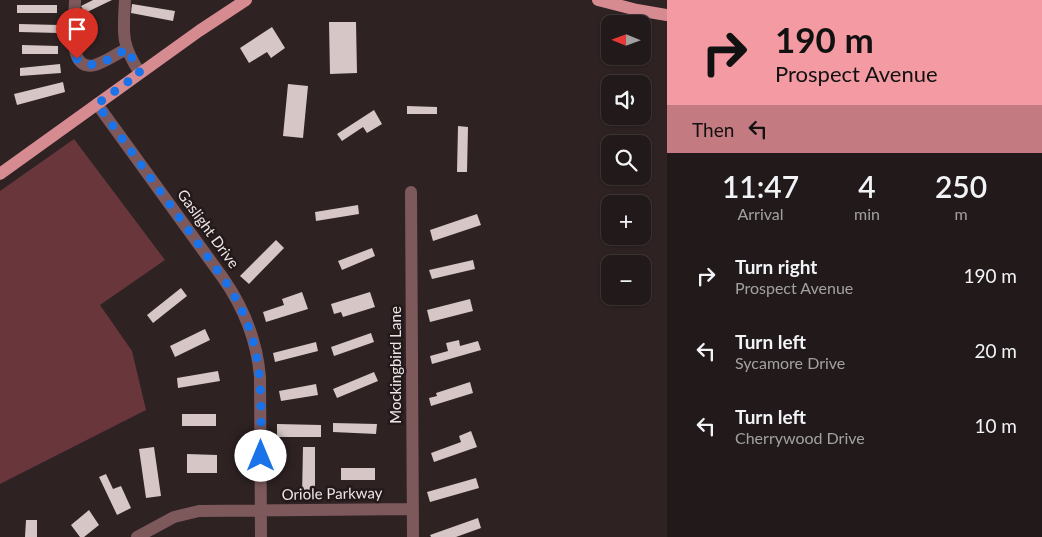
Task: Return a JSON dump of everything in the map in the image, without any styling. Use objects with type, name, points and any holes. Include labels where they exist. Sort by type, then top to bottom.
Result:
[{"type":"main road","points":[[0,174],[199,31],[246,0]]},
{"type":"main road","points":[[598,0],[667,15]]},
{"type":"street","points":[[75,0],[74,50],[79,61],[86,65],[95,65],[127,49]]},
{"type":"street","points":[[125,0],[124,24],[127,49],[140,73]]},
{"type":"street","name":"Gaslight Drive","points":[[97,104],[223,278],[237,299],[248,322],[257,352],[260,378],[261,537]]},
{"type":"street","name":"Mockingbird Lane","points":[[411,192],[413,537]]},
{"type":"street","name":"Oriole Parkway","points":[[137,537],[162,522],[193,512],[413,509]]},
{"type":"shaded area","points":[[74,139],[165,260],[100,305],[132,351],[146,410],[0,484],[0,191]]},
{"type":"building","points":[[93,0],[112,0],[85,13],[81,6]]},
{"type":"building","points":[[132,4],[175,11],[173,21],[131,13]]},
{"type":"building","points":[[17,5],[57,5],[57,13],[17,13]]},
{"type":"building","points":[[329,22],[356,22],[357,73],[330,74]]},
{"type":"building","points":[[19,24],[59,25],[59,33],[19,32]]},
{"type":"building","points":[[272,27],[285,48],[271,58],[267,52],[249,63],[240,48]]},
{"type":"building","points":[[22,45],[58,46],[58,54],[22,54]]},
{"type":"building","points":[[60,64],[61,73],[20,76],[20,68]]},
{"type":"building","points":[[63,82],[65,92],[17,105],[14,94]]},
{"type":"building","points":[[288,84],[308,86],[303,138],[283,136]]},
{"type":"building","points":[[407,106],[437,107],[437,114],[407,114]]},
{"type":"building","points":[[374,110],[382,124],[367,133],[363,127],[342,141],[337,134]]},
{"type":"building","points":[[458,126],[468,127],[467,172],[457,172]]},
{"type":"building","points":[[358,205],[359,214],[316,221],[315,212]]},
{"type":"building","points":[[477,214],[481,225],[433,241],[430,230]]},
{"type":"building","points":[[276,240],[284,248],[249,284],[240,276]]},
{"type":"building","points":[[372,248],[375,256],[342,270],[338,261]]},
{"type":"building","points":[[473,260],[475,269],[432,279],[429,270]]},
{"type":"building","points":[[181,288],[187,296],[153,323],[147,315]]},
{"type":"building","points":[[302,292],[308,309],[266,322],[263,312],[284,305],[282,299]]},
{"type":"building","points":[[370,292],[375,307],[343,317],[341,312],[334,314],[331,304]]},
{"type":"building","points":[[470,299],[473,311],[430,322],[427,310]]},
{"type":"building","points":[[205,329],[210,340],[175,357],[170,346]]},
{"type":"building","points":[[371,333],[374,342],[334,356],[331,347]]},
{"type":"building","points":[[459,340],[460,346],[478,341],[481,350],[432,364],[430,356],[448,351],[446,343]]},
{"type":"building","points":[[316,342],[318,351],[275,362],[273,353]]},
{"type":"building","points":[[218,371],[220,381],[178,388],[177,378]]},
{"type":"building","points":[[374,372],[378,381],[337,398],[333,389]]},
{"type":"building","points":[[470,382],[473,393],[431,406],[429,398],[437,396],[436,393]]},
{"type":"building","points":[[316,384],[318,395],[281,401],[279,391]]},
{"type":"building","points":[[182,414],[216,414],[216,426],[182,426]]},
{"type":"building","points":[[333,423],[377,424],[376,434],[333,432]]},
{"type":"building","points":[[277,424],[321,425],[321,437],[277,437]]},
{"type":"building","points":[[471,431],[477,447],[434,462],[431,453],[461,442],[459,436]]},
{"type":"building","points":[[154,447],[161,496],[146,498],[139,449]]},
{"type":"building","points":[[303,447],[315,447],[315,496],[302,496]]},
{"type":"building","points":[[187,454],[217,455],[217,473],[187,473]]},
{"type":"building","points":[[341,468],[375,468],[375,480],[341,480]]},
{"type":"building","points":[[106,474],[113,489],[121,486],[131,508],[117,515],[99,477]]},
{"type":"building","points":[[476,478],[479,488],[430,502],[427,492]]},
{"type":"building","points":[[89,510],[99,525],[84,537],[80,537],[71,525]]},
{"type":"building","points":[[478,518],[481,528],[456,537],[431,537],[430,535]]},
{"type":"building","points":[[26,520],[37,520],[37,537],[25,537]]},
{"type":"route","points":[[77,59],[83,64],[91,66],[127,49],[129,56],[140,73],[97,104],[240,304],[252,334],[259,365],[261,456]]}]
